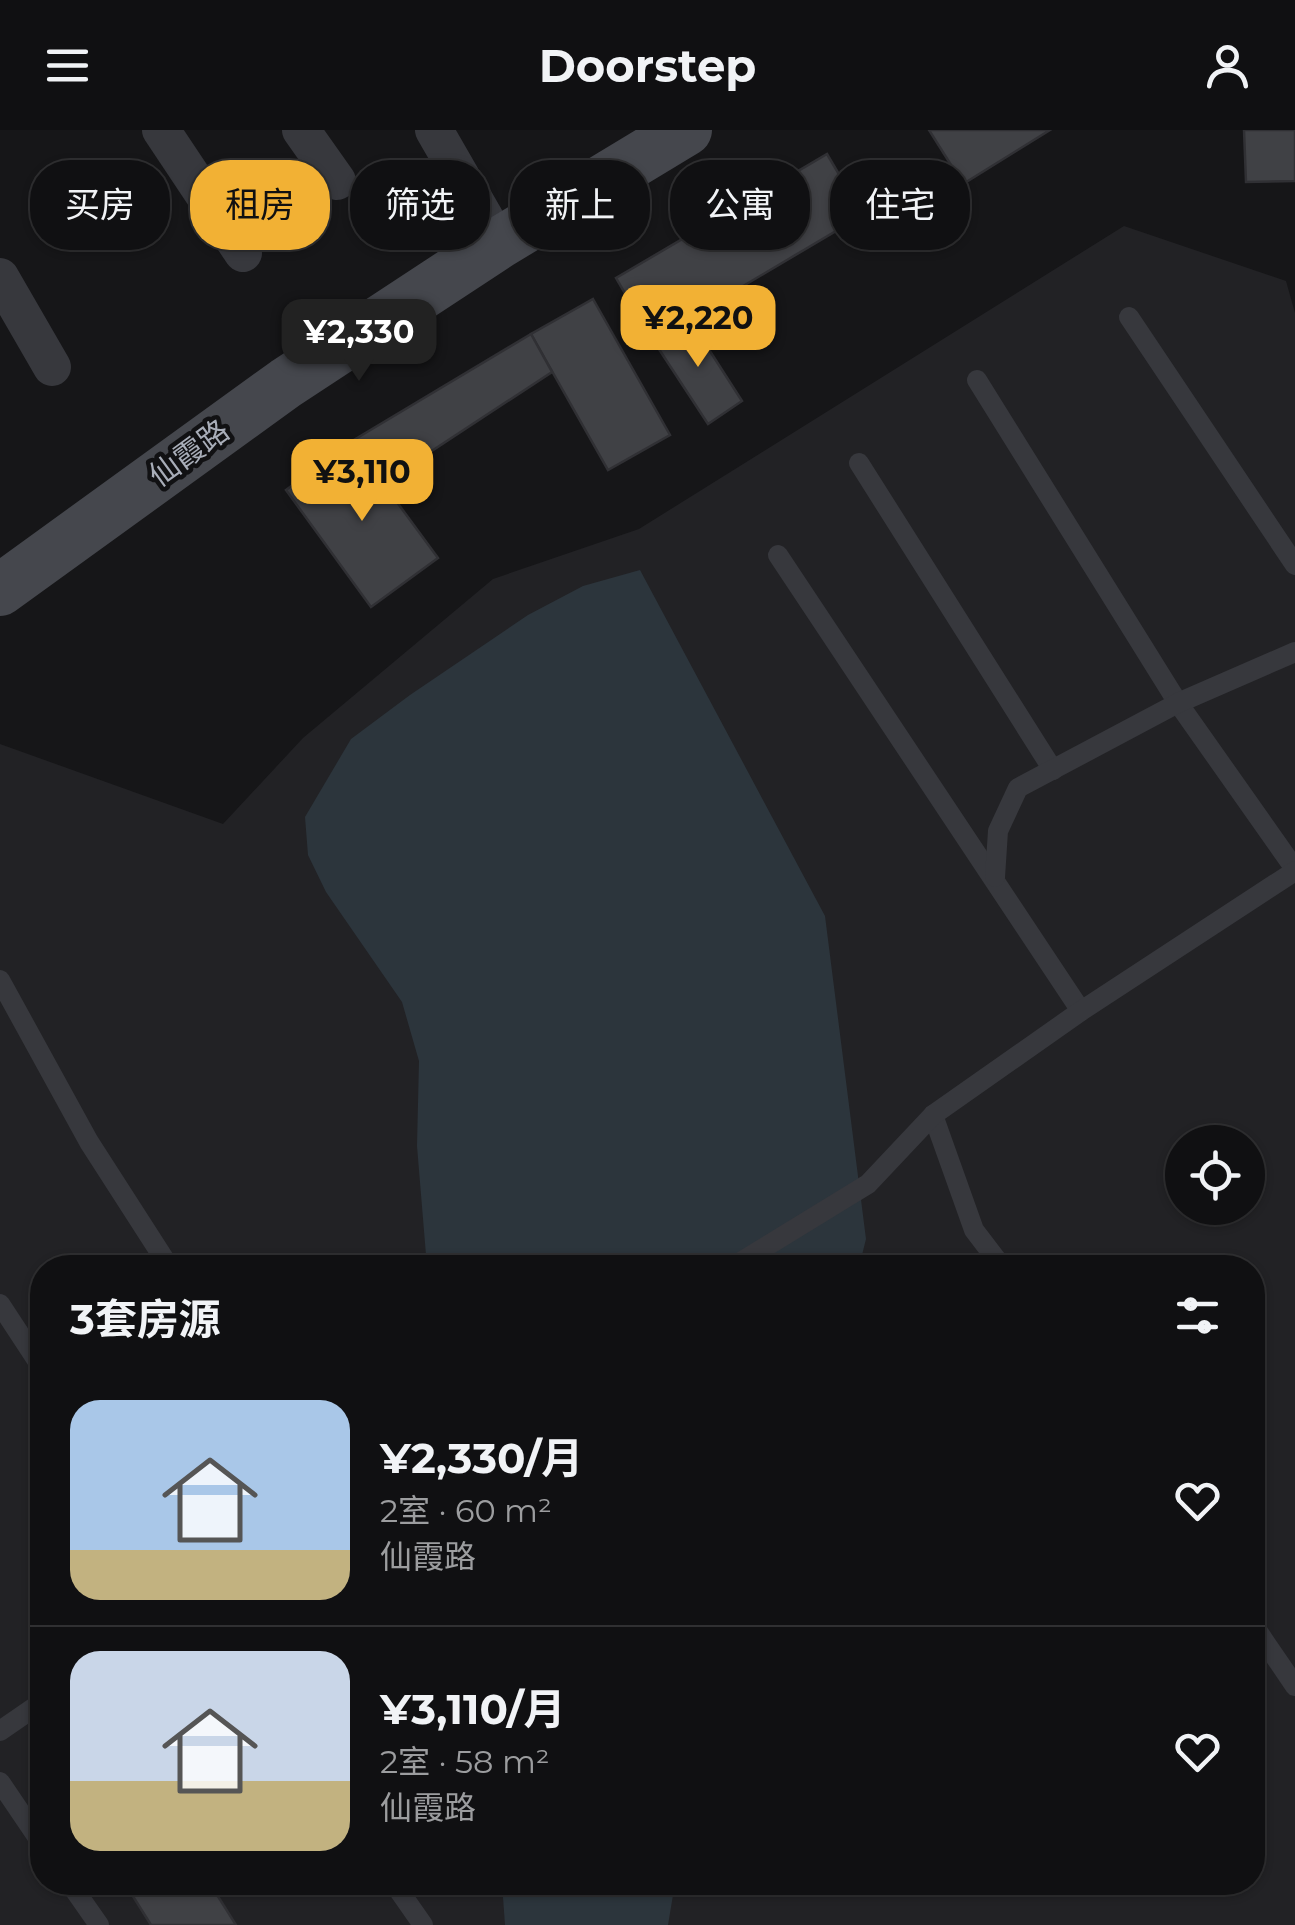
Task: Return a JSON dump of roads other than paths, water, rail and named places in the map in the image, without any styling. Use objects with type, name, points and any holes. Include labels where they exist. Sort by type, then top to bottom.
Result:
[{"type":"street","points":[[161,130],[243,253]]},
{"type":"street","points":[[301,130],[337,182]]},
{"type":"street","points":[[434,130],[499,243]]},
{"type":"street","name":"仙霞路","points":[[0,590],[286,383],[499,243],[686,130]]},
{"type":"street","points":[[0,277],[52,366]]},
{"type":"lane","points":[[1129,317],[1295,565]]},
{"type":"lane","points":[[753,1255],[868,1184],[933,1116],[1082,1011],[1295,870],[1178,702],[977,380]]},
{"type":"lane","points":[[859,463],[1054,770]]},
{"type":"lane","points":[[778,555],[1082,1011]]},
{"type":"lane","points":[[994,876],[998,831],[1018,788],[1178,702],[1295,652]]},
{"type":"lane","points":[[0,980],[89,1142],[162,1255]]},
{"type":"lane","points":[[933,1116],[974,1230],[993,1255]]},
{"type":"lane","points":[[0,1304],[30,1350]]},
{"type":"lane","points":[[1265,1642],[1295,1686]]},
{"type":"lane","points":[[0,1731],[30,1710]]},
{"type":"lane","points":[[0,1782],[30,1826]]},
{"type":"lane","points":[[78,1895],[98,1925]]},
{"type":"lane","points":[[403,1895],[423,1925]]}]
